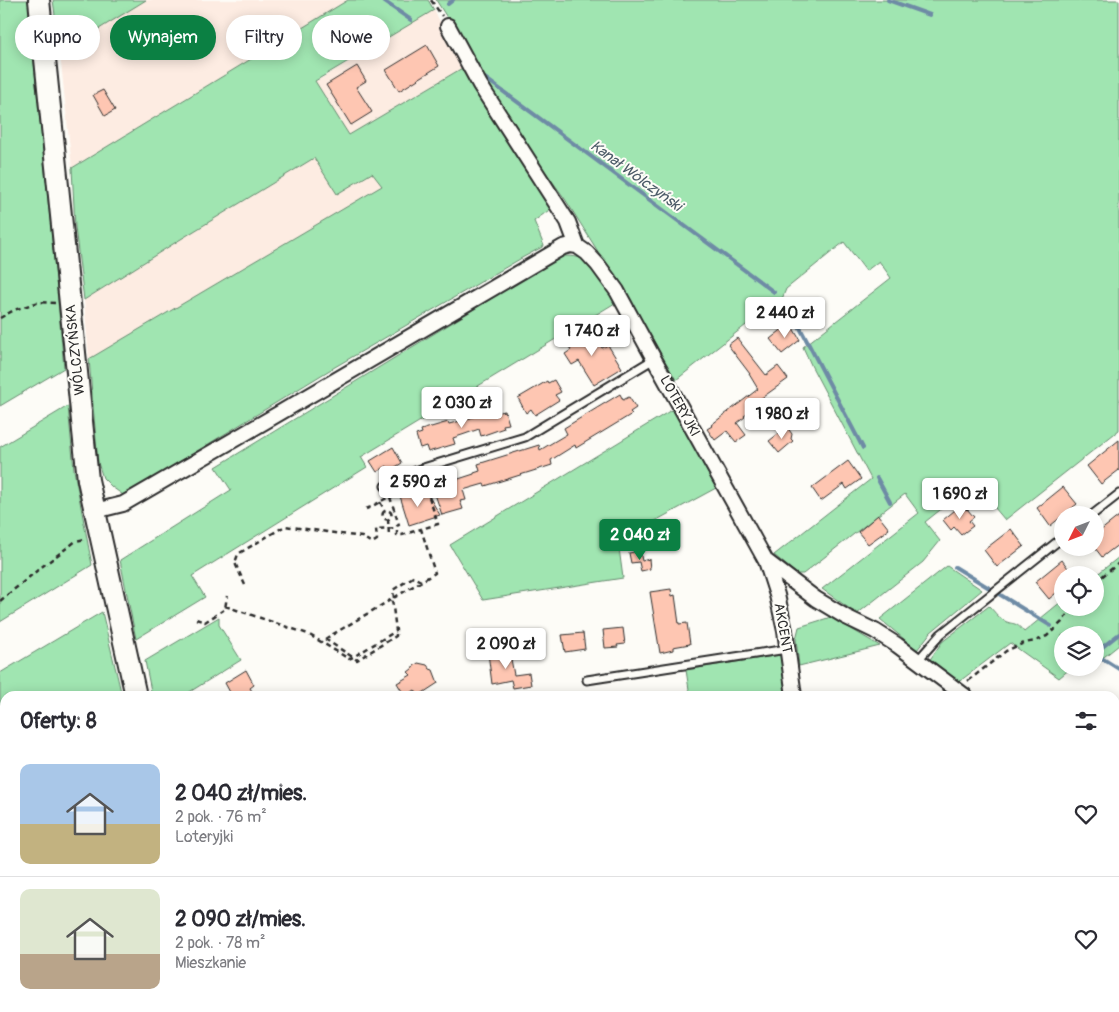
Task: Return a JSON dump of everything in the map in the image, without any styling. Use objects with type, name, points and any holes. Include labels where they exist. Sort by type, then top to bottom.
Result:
[{"type":"street","name":"WÓLCZYŃSKA","points":[[39,0],[88,480],[135,691]]},
{"type":"street","name":"LOTERYJKI","points":[[448,26],[480,85],[568,222],[577,246],[587,253],[598,265],[618,291],[766,561],[816,599],[846,617],[875,631],[918,660],[958,691]]},
{"type":"street","points":[[95,511],[123,504],[563,247],[577,246]]},
{"type":"street","name":"AKCENT","points":[[766,561],[777,595],[785,631],[793,691]]},
{"type":"lane","points":[[385,486],[420,469],[525,436],[654,359]]},
{"type":"lane","points":[[1104,506],[1119,494]]},
{"type":"lane","points":[[918,660],[941,634],[1054,544]]},
{"type":"lane","points":[[586,680],[787,649]]},
{"type":"path","points":[[431,0],[448,26]]},
{"type":"path","points":[[0,318],[14,310],[39,302],[70,303]]},
{"type":"path","points":[[366,509],[390,497],[426,488],[438,524],[397,535],[397,526],[400,525],[390,497]]},
{"type":"path","points":[[413,492],[415,499]]},
{"type":"path","points":[[380,502],[385,511],[383,516],[388,519]]},
{"type":"path","points":[[385,511],[389,510],[391,513],[391,517],[388,519],[389,536]]},
{"type":"path","points":[[245,585],[235,563],[238,554],[285,526],[362,537],[372,542],[377,540],[376,529],[397,528]]},
{"type":"path","points":[[320,642],[435,573],[421,529]]},
{"type":"path","points":[[0,601],[76,541]]},
{"type":"path","points":[[1104,575],[1119,563]]},
{"type":"path","points":[[325,639],[357,660],[396,636],[393,590],[413,577],[421,581]]},
{"type":"path","points":[[196,619],[205,622],[225,609],[227,596]]},
{"type":"path","points":[[225,606],[308,634],[349,660],[353,657]]},
{"type":"path","points":[[963,691],[962,686],[966,682],[1006,651],[1024,642],[1036,642],[1048,636],[1066,616]]},
{"type":"shaded area","points":[[146,0],[348,0],[323,15],[312,15],[312,22],[302,28],[302,15],[226,15],[226,60],[249,60],[72,168],[61,60],[100,60],[100,28],[110,22],[110,60],[216,60],[216,15],[122,15]]},
{"type":"shaded area","points":[[434,10],[464,67],[349,135],[315,82],[351,60],[390,60],[390,37]]},
{"type":"shaded area","points":[[314,158],[372,172],[382,186],[89,359],[84,300]]},
{"type":"green space","points":[[0,0],[28,0],[29,15],[15,15],[15,60],[34,60],[64,368],[0,406]]},
{"type":"green space","points":[[53,0],[146,0],[122,15],[110,15],[110,22],[100,28],[100,15],[55,15]]},
{"type":"green space","points":[[348,0],[428,0],[434,10],[390,36],[390,15],[323,15]]},
{"type":"green space","points":[[436,0],[1119,0],[1119,430],[1005,520],[974,483],[925,522],[940,541],[923,562],[857,614],[822,589],[919,513],[905,494],[803,574],[797,574],[774,555],[871,479],[803,347],[891,278],[879,261],[866,271],[844,242],[786,289],[780,304],[774,308],[769,307],[676,380],[648,331],[565,199],[532,153]]},
{"type":"green space","points":[[312,22],[312,60],[350,60],[315,81],[349,135],[464,67],[508,142],[534,178],[552,208],[534,221],[544,246],[328,371],[138,487],[126,497],[103,478],[98,463],[89,359],[382,186],[372,173],[337,194],[314,158],[84,300],[75,227],[72,168],[249,60],[302,60],[302,28]]},
{"type":"green space","points":[[561,256],[576,257],[589,263],[615,303],[361,457],[367,467],[192,576],[205,597],[136,639],[120,560],[231,490],[216,467]]},
{"type":"green space","points":[[68,406],[74,470],[92,565],[0,622],[0,447]]},
{"type":"green space","points":[[673,409],[716,488],[618,541],[623,578],[483,600],[450,545]]},
{"type":"green space","points":[[1119,557],[1119,645],[1104,657],[1104,626],[1054,626],[1054,674],[1010,643],[956,684],[929,661],[942,642],[989,606],[1001,619],[1016,625],[1024,632],[1054,608],[1054,616],[1104,616],[1104,569]]},
{"type":"green space","points":[[947,566],[982,590],[931,632],[917,650],[880,619]]},
{"type":"green space","points":[[102,612],[121,691],[0,691],[0,673]]},
{"type":"green space","points":[[219,617],[219,625],[241,660],[191,691],[151,691],[145,661]]},
{"type":"green space","points":[[831,617],[880,646],[799,666],[796,639],[799,627]]},
{"type":"green space","points":[[780,655],[786,691],[689,691],[686,670]]},
{"type":"building","points":[[427,45],[439,66],[399,91],[386,70]]},
{"type":"building","points":[[357,66],[366,81],[356,87],[372,112],[351,125],[326,85]]},
{"type":"building","points":[[103,90],[115,110],[105,116],[93,95]]},
{"type":"building","points":[[790,323],[800,340],[782,354],[770,339]]},
{"type":"building","points":[[589,328],[602,348],[608,345],[622,368],[594,385],[579,361],[572,365],[565,354],[571,350],[566,342]]},
{"type":"building","points":[[737,338],[766,375],[778,366],[788,379],[756,402],[758,406],[737,423],[746,435],[736,442],[727,431],[715,440],[707,429],[758,389],[750,374],[728,345]]},
{"type":"building","points":[[554,380],[561,392],[555,395],[559,400],[535,415],[531,409],[526,413],[518,398],[547,381],[548,383]]},
{"type":"building","points":[[620,394],[623,400],[629,397],[636,408],[630,412],[632,414],[576,448],[575,445],[551,460],[552,465],[485,486],[484,484],[463,490],[466,500],[460,501],[463,509],[442,515],[434,491],[438,489],[437,486],[480,471],[478,464],[539,445],[540,450],[567,434],[564,428]]},
{"type":"building","points":[[497,406],[499,412],[505,411],[509,424],[503,425],[504,428],[481,436],[479,429],[453,438],[455,444],[428,452],[426,446],[420,448],[416,435],[422,433],[421,430],[448,422],[449,424],[468,419],[475,416],[474,414]]},
{"type":"building","points":[[787,427],[792,434],[791,439],[793,441],[779,453],[769,441]]},
{"type":"building","points":[[1119,440],[1119,470],[1101,484],[1087,466]]},
{"type":"building","points":[[393,447],[402,463],[389,471],[387,466],[377,472],[370,461]]},
{"type":"building","points":[[848,461],[861,479],[847,489],[844,484],[821,501],[812,488]]},
{"type":"building","points":[[1063,487],[1077,504],[1075,506],[1054,506],[1054,523],[1050,526],[1037,508]]},
{"type":"building","points":[[412,492],[413,497],[427,493],[440,515],[409,525],[400,496]]},
{"type":"building","points":[[960,506],[962,509],[967,509],[974,517],[969,521],[973,526],[961,535],[954,527],[951,530],[943,520]]},
{"type":"building","points":[[878,515],[889,529],[868,544],[858,532]]},
{"type":"building","points":[[1119,516],[1119,544],[1104,555],[1104,528]]},
{"type":"building","points":[[1011,529],[1024,546],[997,567],[984,550]]},
{"type":"building","points":[[640,551],[642,561],[649,559],[650,569],[641,571],[639,562],[631,563],[629,553]]},
{"type":"building","points":[[1062,560],[1066,566],[1055,566]]},
{"type":"building","points":[[1054,567],[1054,595],[1049,599],[1035,582]]},
{"type":"building","points":[[671,589],[672,596],[675,595],[679,624],[687,623],[690,644],[673,647],[673,650],[660,653],[650,592]]},
{"type":"building","points":[[623,628],[625,644],[617,645],[618,647],[605,648],[603,630]]},
{"type":"building","points":[[583,633],[585,649],[565,652],[562,635]]},
{"type":"building","points":[[508,650],[512,652],[513,657],[511,659],[514,675],[529,673],[531,685],[513,688],[511,680],[492,684],[488,653]]},
{"type":"building","points":[[418,663],[427,665],[433,670],[438,683],[426,691],[402,691],[397,683],[411,675],[408,672]]},
{"type":"building","points":[[246,670],[254,685],[250,688],[252,691],[229,691],[225,683]]},
{"type":"waterway","name":"Kanał Wólczyński","points":[[382,0],[411,20]]},
{"type":"waterway","points":[[448,4],[453,0]]},
{"type":"waterway","points":[[888,0],[930,15]]},
{"type":"waterway","name":"Kanał Wólczyński","points":[[485,78],[774,292]]},
{"type":"waterway","name":"Kanał Wólczyński","points":[[786,301],[863,448]]},
{"type":"waterway","name":"Kanał Wólczyński","points":[[877,478],[890,502]]},
{"type":"waterway","name":"Kanał Wólczyński","points":[[955,567],[1051,626]]},
{"type":"waterway","points":[[1104,646],[1119,634]]},
{"type":"waterway","name":"Kanał Wólczyński","points":[[1104,660],[1119,669]]}]
